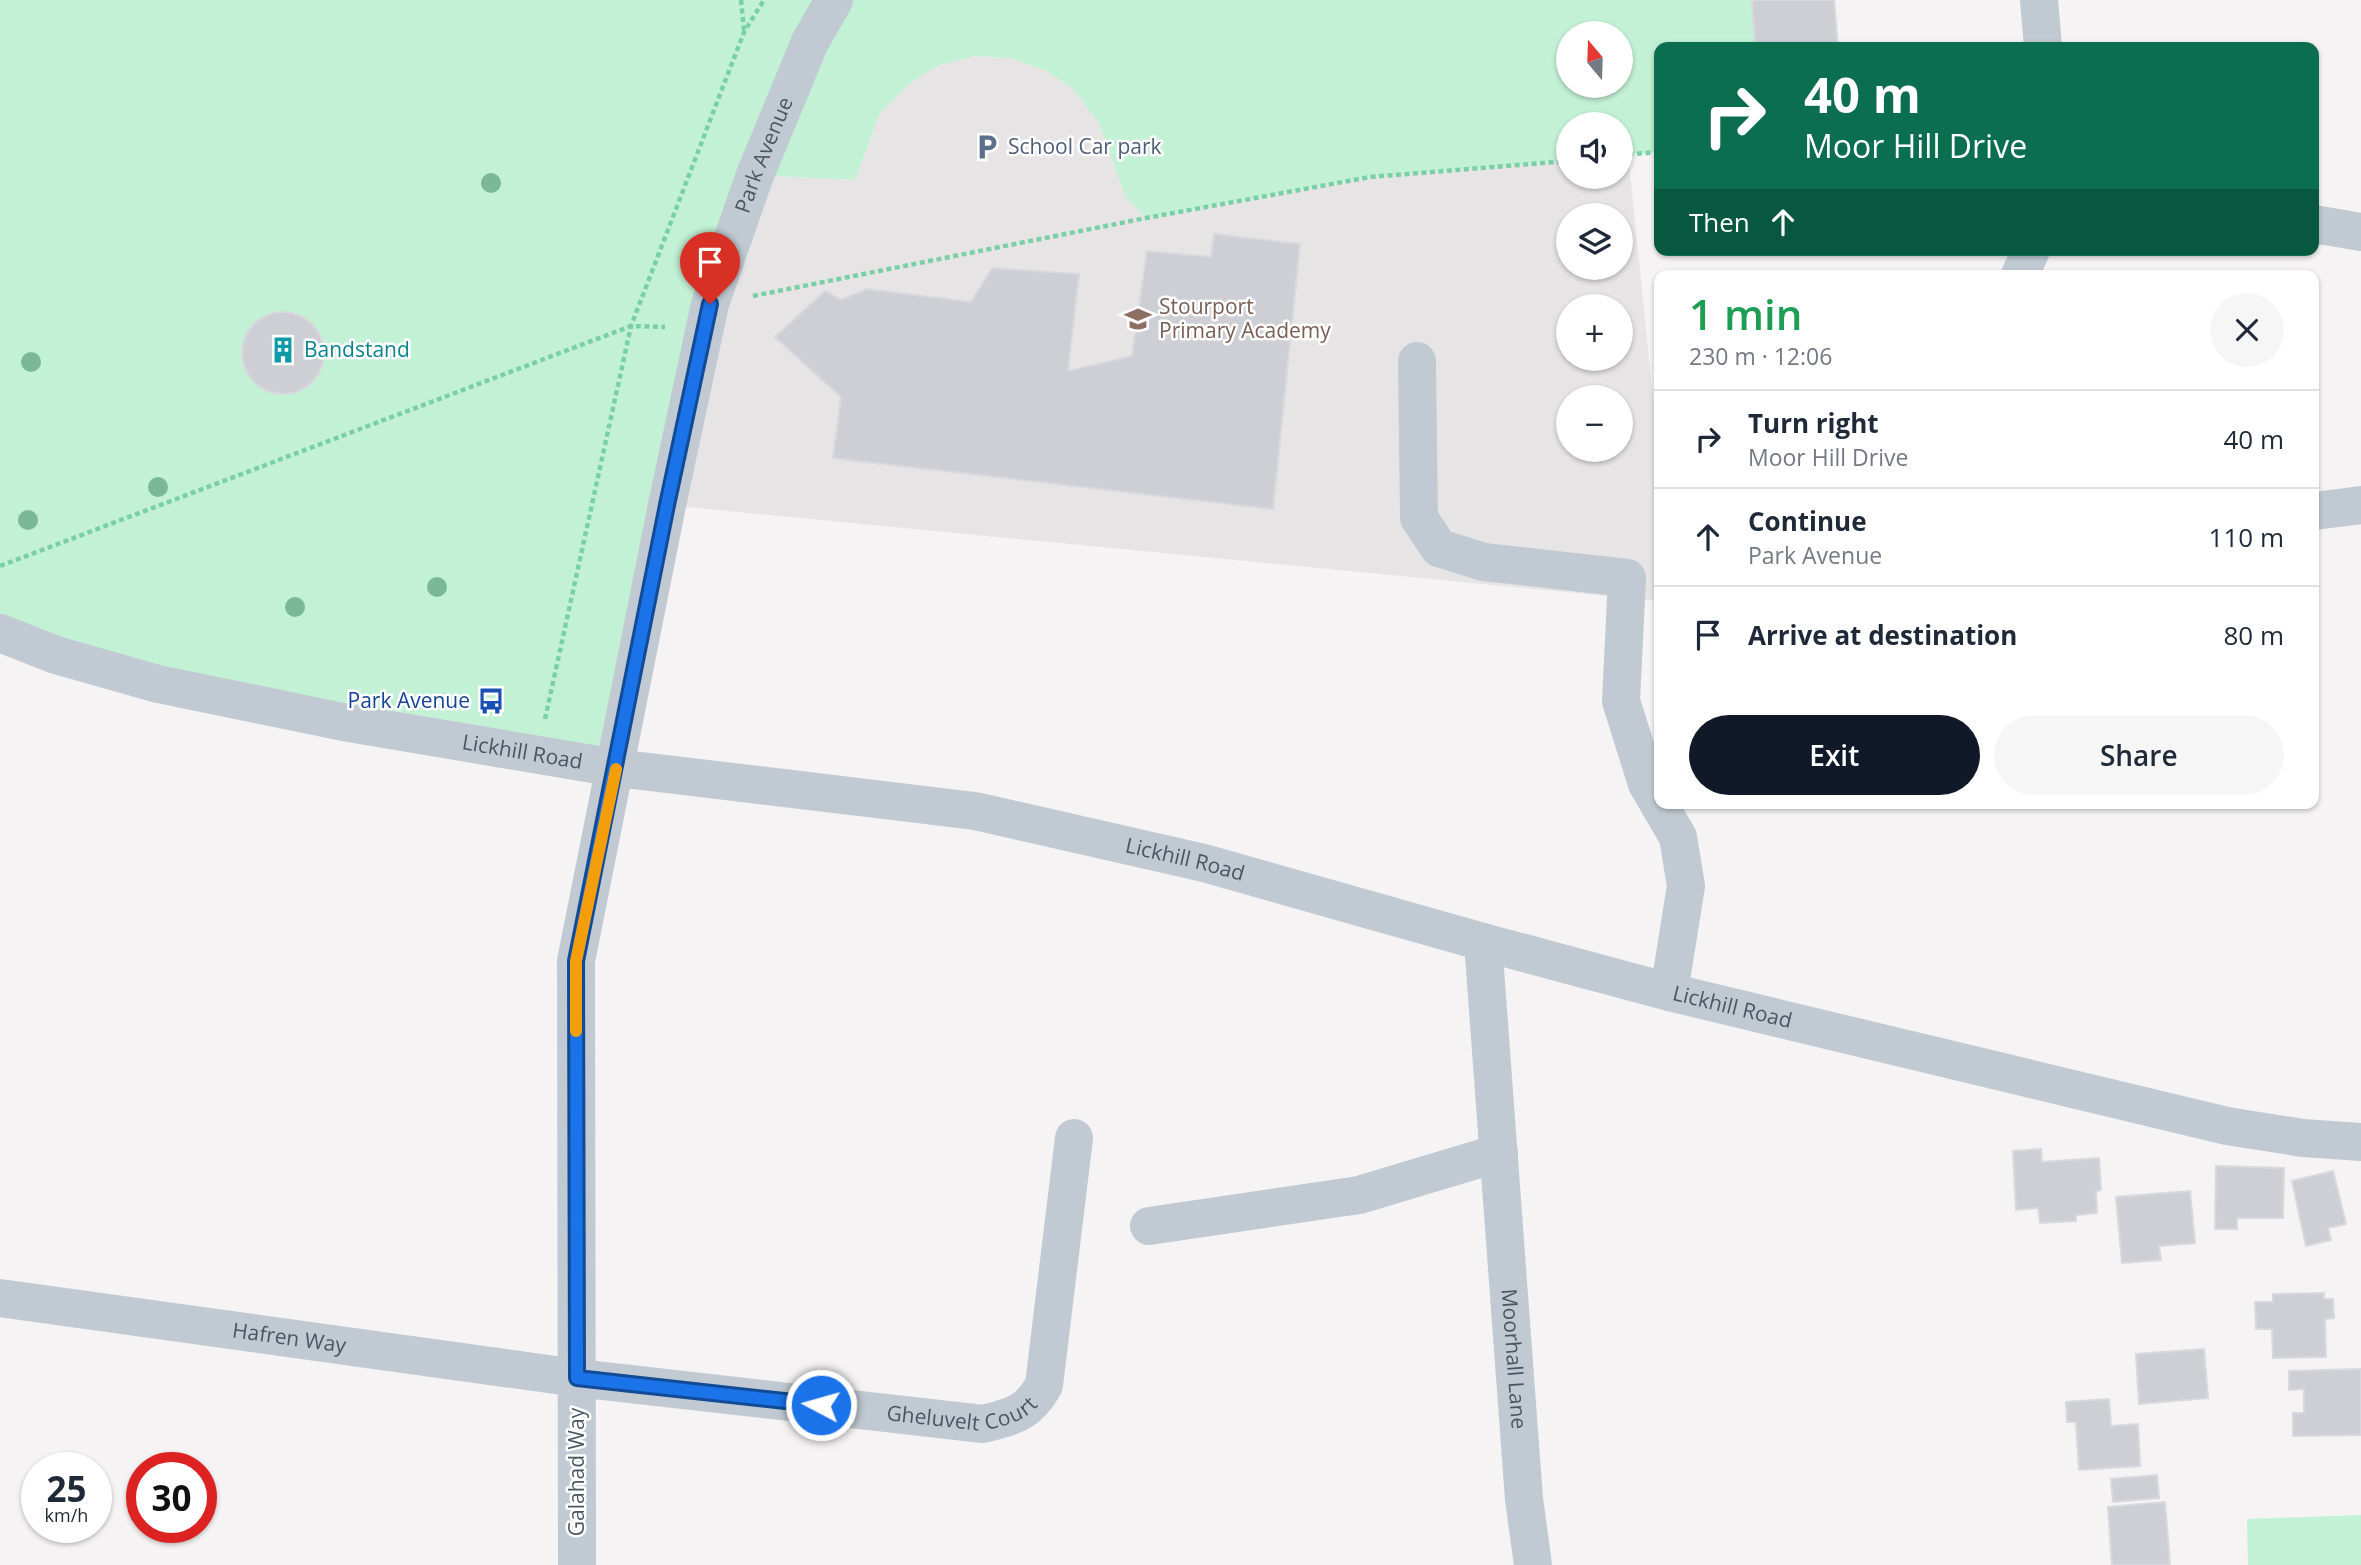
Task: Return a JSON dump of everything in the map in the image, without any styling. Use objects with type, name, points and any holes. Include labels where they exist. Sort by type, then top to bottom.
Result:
[{"type":"street","name":"Park Avenue","points":[[616,768],[667,505],[708,318],[755,175],[810,42],[834,0]]},
{"type":"street","points":[[2039,0],[2043,42]]},
{"type":"street","points":[[2319,225],[2361,232]]},
{"type":"street","points":[[1416,361],[1419,517],[1439,548],[1484,562],[1627,578],[1621,701],[1647,784],[1654,796]]},
{"type":"street","points":[[2319,510],[2361,505]]},
{"type":"street","name":"Lickhill Road","points":[[0,634],[56,655],[158,684],[343,722],[616,768],[975,811],[1205,863],[1669,992],[2227,1126],[2303,1138],[2361,1142]]},
{"type":"street","name":"Galahad Way","points":[[577,1565],[576,961],[616,768]]},
{"type":"street","points":[[1662,809],[1678,837],[1686,886],[1669,992]]},
{"type":"street","name":"Moorhall Lane","points":[[1483,942],[1524,1499],[1533,1565]]},
{"type":"street","name":"Gheluvelt Court","points":[[577,1378],[983,1424],[1014,1416],[1035,1402],[1044,1385],[1074,1138]]},
{"type":"street","points":[[1149,1226],[1359,1195],[1499,1153]]},
{"type":"street","name":"Hafren Way","points":[[0,1298],[577,1378]]},
{"type":"path","points":[[741,0],[744,32]]},
{"type":"path","points":[[537,755],[631,326],[744,32],[764,0]]},
{"type":"path","points":[[1633,154],[1654,152]]},
{"type":"path","points":[[0,566],[631,326],[708,318],[1146,218],[1370,177],[1556,162]]},
{"type":"shaded area","name":"Stourport Primary Academy","points":[[975,56],[1010,58],[1045,70],[1072,88],[1099,123],[1126,197],[1146,218],[1370,177],[1556,162],[1556,189],[1632,189],[1654,407],[1654,601],[667,505],[755,175],[855,180],[880,113],[910,83],[937,66]]},
{"type":"green space","points":[[0,0],[1834,0],[1838,42],[1654,42],[1654,152],[1633,154],[1633,112],[1556,112],[1556,162],[1370,177],[1146,218],[1126,198],[1099,123],[1072,88],[1045,70],[1010,58],[975,56],[937,66],[910,83],[880,113],[855,180],[755,175],[616,768],[0,633]]},
{"type":"green space","points":[[2361,1515],[2361,1565],[2248,1565],[2247,1519]]},
{"type":"building","points":[[1752,0],[1834,0],[1838,42],[1755,42]]},
{"type":"building","points":[[1214,234],[1300,244],[1273,509],[833,458],[841,397],[775,337],[825,291],[841,300],[867,289],[971,302],[992,268],[1079,274],[1068,371],[1132,356],[1147,251],[1211,257]]},
{"type":"building","name":"Bandstand","points":[[283,312],[299,315],[312,324],[321,337],[324,353],[321,369],[312,382],[299,391],[283,394],[267,391],[254,382],[245,369],[242,353],[245,337],[254,324],[267,315]]},
{"type":"building","points":[[2041,1149],[2042,1162],[2099,1158],[2101,1190],[2096,1191],[2097,1213],[2076,1215],[2076,1221],[2040,1223],[2038,1208],[2016,1210],[2013,1151]]},
{"type":"building","points":[[2216,1166],[2284,1168],[2283,1218],[2237,1218],[2237,1229],[2215,1229]]},
{"type":"building","points":[[2333,1171],[2346,1224],[2328,1228],[2331,1240],[2306,1246],[2292,1181]]},
{"type":"building","points":[[2190,1191],[2195,1243],[2159,1246],[2161,1260],[2122,1263],[2116,1197]]},
{"type":"building","points":[[2324,1293],[2324,1299],[2333,1299],[2334,1318],[2325,1319],[2326,1357],[2273,1358],[2272,1329],[2256,1329],[2255,1302],[2273,1302],[2273,1294]]},
{"type":"building","points":[[2204,1349],[2208,1398],[2139,1404],[2136,1354]]},
{"type":"building","points":[[2361,1369],[2361,1435],[2293,1436],[2293,1413],[2304,1413],[2304,1389],[2289,1390],[2289,1371]]},
{"type":"building","points":[[2109,1399],[2111,1426],[2138,1424],[2140,1466],[2079,1470],[2076,1422],[2067,1422],[2066,1402]]},
{"type":"building","points":[[2157,1475],[2159,1498],[2113,1502],[2111,1479]]},
{"type":"building","points":[[2165,1502],[2170,1565],[2112,1565],[2108,1507]]},
{"type":"slow traffic","points":[[576,1031],[576,961],[616,769]]},
{"type":"place","name":"School Car park","points":[[987,147]]},
{"type":"place","name":"Stourport Primary Academy","points":[[1138,319]]},
{"type":"place","name":"Bandstand","points":[[283,350]]},
{"type":"place","name":"Park Avenue","points":[[491,701]]},
{"type":"route","points":[[710,304],[576,961],[577,1378],[821,1405]]}]
